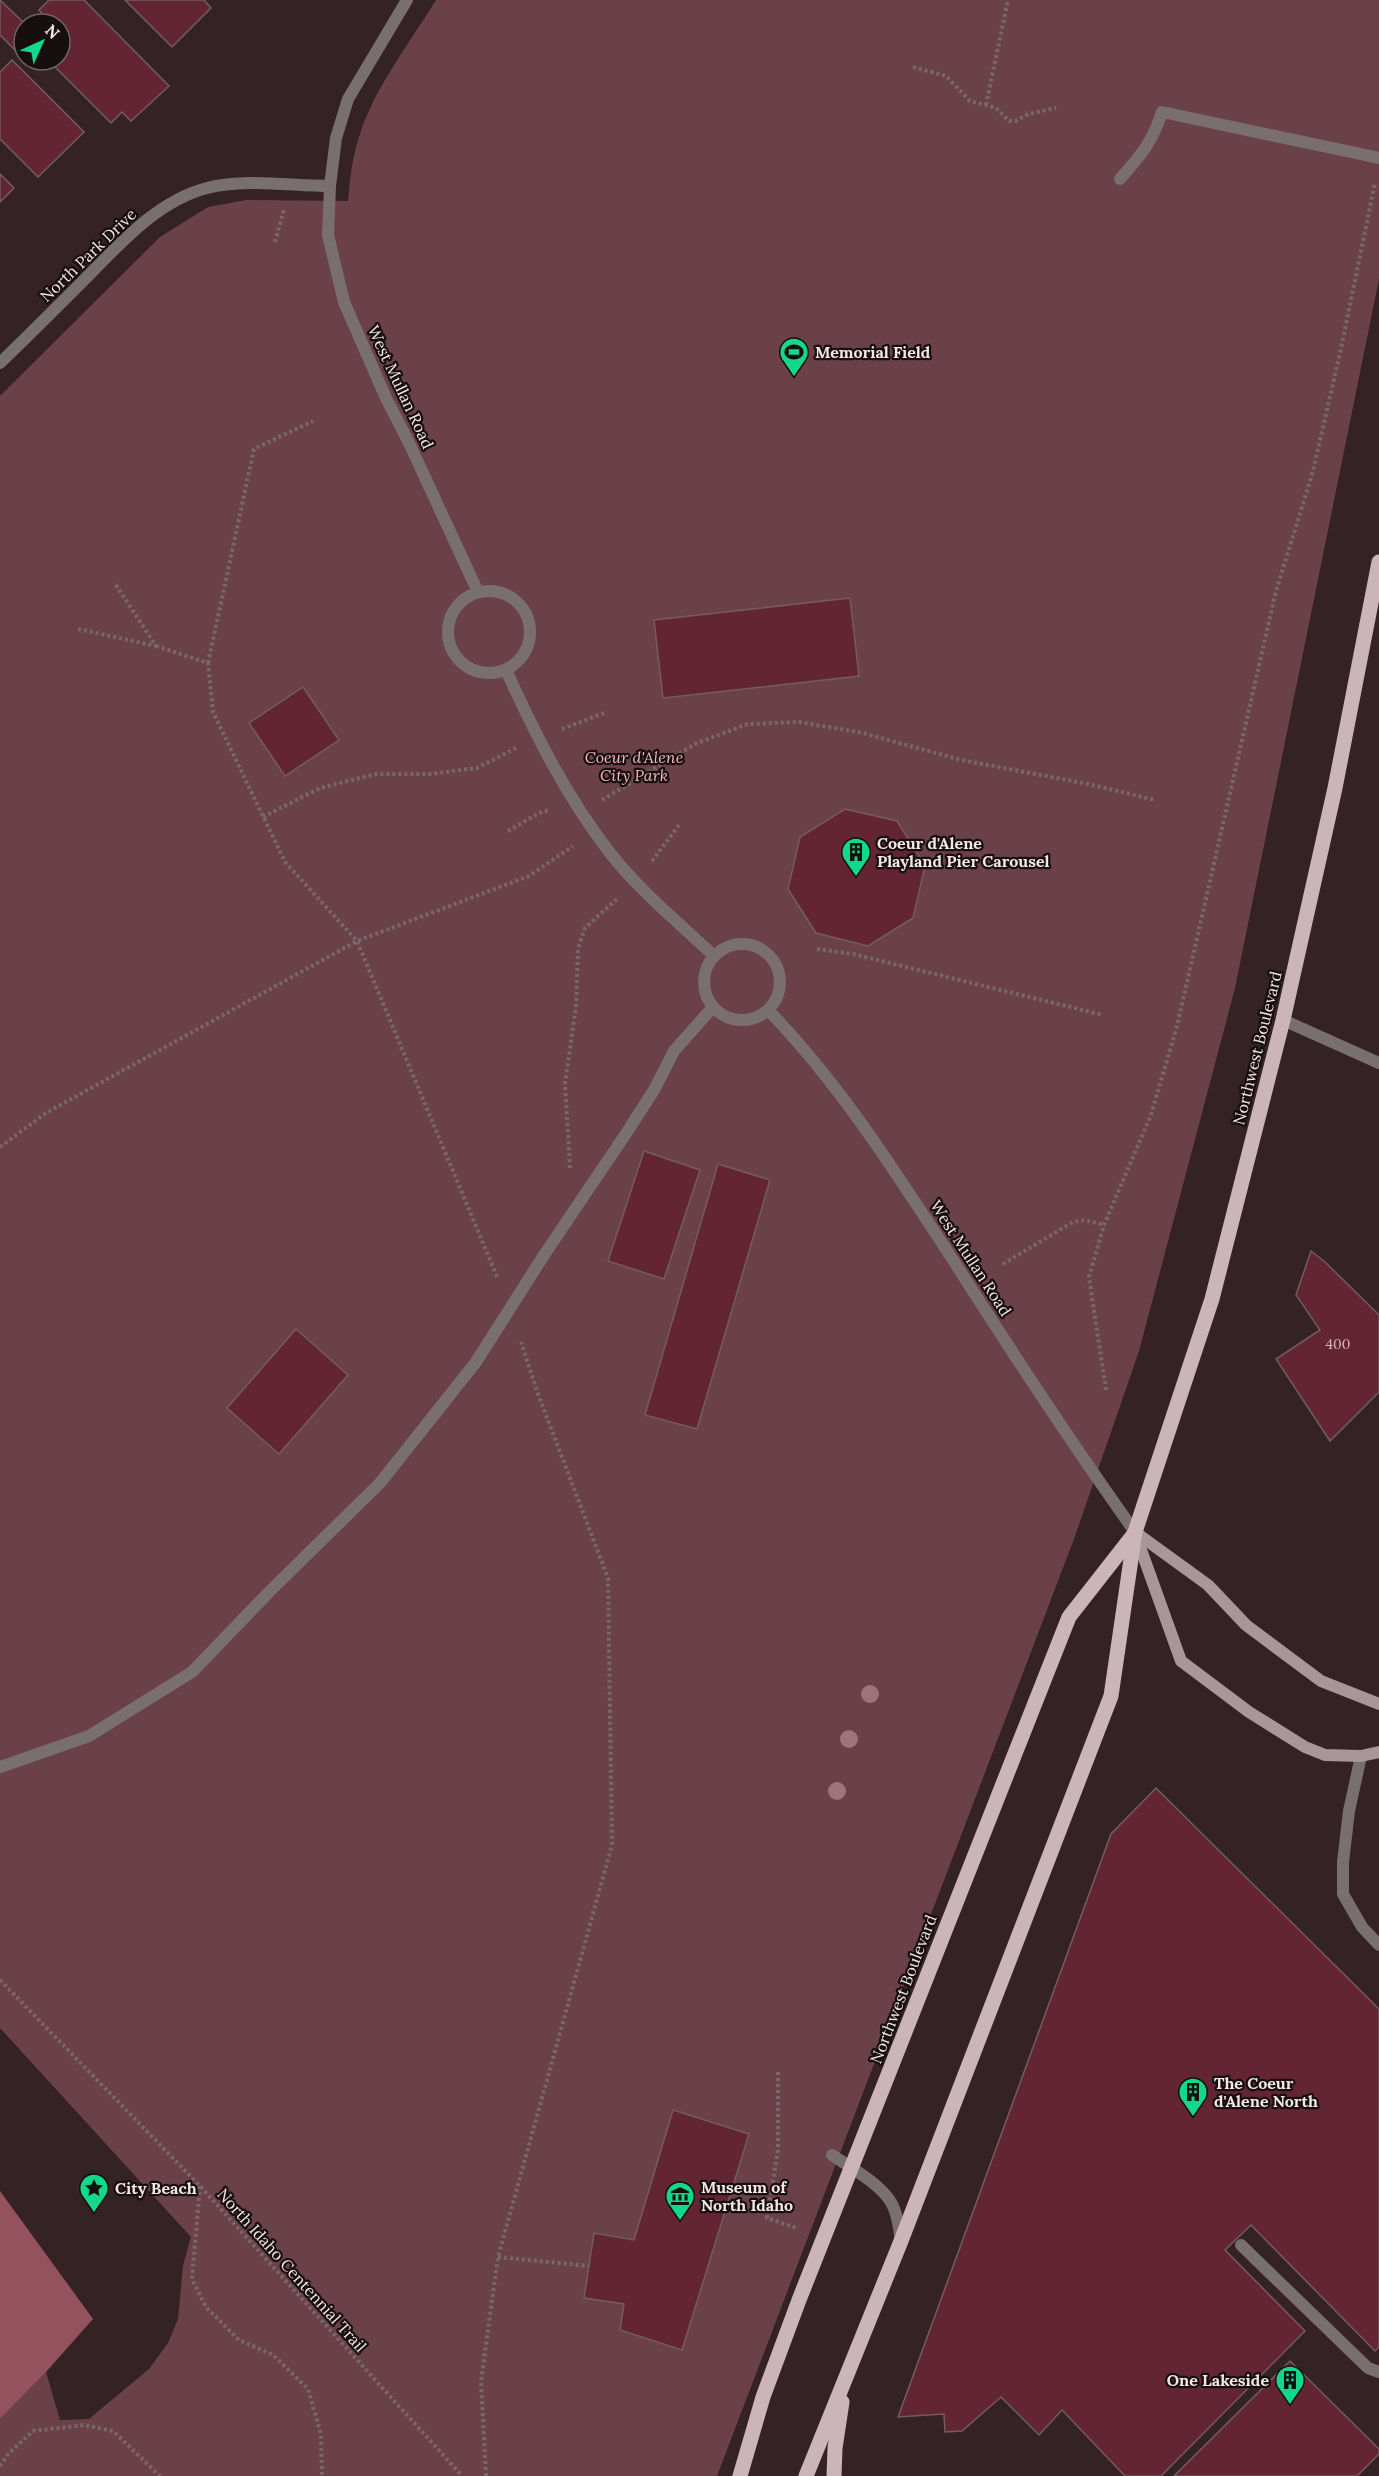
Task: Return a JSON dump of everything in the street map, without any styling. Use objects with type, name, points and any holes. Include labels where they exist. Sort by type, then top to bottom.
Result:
[{"type":"main road","name":"Northwest Boulevard","points":[[806,2476],[900,2241],[1111,1696],[1135,1532],[1212,1299],[1283,1020],[1335,788],[1379,562]]},
{"type":"main road","name":"Northwest Boulevard","points":[[740,2476],[771,2376],[1069,1617],[1135,1532]]},
{"type":"main road","points":[[1135,1532],[1208,1585],[1246,1625],[1322,1681],[1379,1704]]},
{"type":"main road","points":[[1135,1532],[1181,1661],[1249,1712],[1305,1747],[1325,1755],[1361,1756],[1379,1752]]},
{"type":"main road","points":[[834,2476],[835,2448],[846,2375]]},
{"type":"street","points":[[330,186],[336,138],[348,99],[408,0]]},
{"type":"street","points":[[1120,179],[1144,152],[1155,135],[1162,112],[1379,158]]},
{"type":"street","name":"North Park Drive","points":[[0,363],[128,236],[166,207],[185,196],[208,188],[245,184],[330,186]]},
{"type":"street","name":"West Mullan Road","points":[[330,186],[328,235],[344,302],[364,351],[478,592]]},
{"type":"street","points":[[491,591],[504,594],[516,601],[524,612],[529,625],[529,638],[525,651],[517,662],[506,669],[493,673],[479,672],[467,667],[457,658],[450,646],[447,633],[450,620],[456,607],[465,598],[478,592],[491,591]]},
{"type":"street","points":[[506,669],[555,773],[611,854],[670,916],[714,956]]},
{"type":"street","points":[[736,945],[759,948],[770,956],[777,966],[780,990],[776,1001],[759,1017],[735,1020],[723,1015],[707,998],[704,976],[714,956],[724,948],[736,945]]},
{"type":"street","points":[[0,1767],[89,1736],[192,1672],[269,1592],[380,1483],[476,1362],[638,1115],[674,1051],[713,1007]]},
{"type":"street","name":"West Mullan Road","points":[[768,1010],[805,1048],[906,1187],[1063,1430],[1135,1532]]},
{"type":"street","points":[[1283,1020],[1379,1063]]},
{"type":"street","points":[[1361,1756],[1349,1811],[1342,1894],[1362,1926],[1379,1945]]},
{"type":"street","points":[[832,2155],[852,2168],[891,2201],[896,2215],[900,2241]]},
{"type":"street","points":[[1241,2245],[1368,2368],[1379,2372]]},
{"type":"path","points":[[986,105],[1008,0]]},
{"type":"path","points":[[913,67],[946,76],[970,101],[996,108],[1009,121],[1016,121],[1028,114],[1056,108]]},
{"type":"path","points":[[1106,1390],[1089,1277],[1104,1225],[1151,1115],[1177,1026],[1276,591],[1312,475],[1335,376],[1375,180]]},
{"type":"path","points":[[274,242],[285,205]]},
{"type":"path","points":[[313,421],[254,449],[208,663],[213,712],[285,862],[357,941],[510,1308],[538,1394],[608,1578],[612,1845],[498,2257],[482,2381],[486,2476]]},
{"type":"path","points":[[114,582],[156,646]]},
{"type":"path","points":[[78,629],[156,646],[208,663]]},
{"type":"path","points":[[561,729],[607,712]]},
{"type":"path","points":[[602,800],[697,743],[748,724],[799,722],[863,733],[961,760],[1088,784],[1155,800]]},
{"type":"path","points":[[263,817],[320,788],[376,774],[430,774],[477,768],[518,748]]},
{"type":"path","points":[[508,831],[543,811],[551,811]]},
{"type":"path","points":[[651,861],[678,825]]},
{"type":"path","points":[[0,1148],[46,1113],[357,941],[529,876],[572,847],[573,842]]},
{"type":"path","points":[[572,1214],[565,1084],[576,1006],[578,948],[585,928],[620,897]]},
{"type":"path","points":[[817,949],[853,954],[1103,1015]]},
{"type":"path","points":[[1003,1264],[1073,1222],[1085,1220],[1104,1225]]},
{"type":"path","name":"North Idaho Centennial Trail","points":[[1,1981],[200,2186],[462,2476]]},
{"type":"path","points":[[778,2072],[778,2150],[767,2218],[805,2230]]},
{"type":"path","points":[[200,2186],[192,2279],[206,2307],[239,2340],[273,2355],[308,2389],[321,2434],[322,2476]]},
{"type":"path","points":[[498,2257],[589,2266]]},
{"type":"path","points":[[0,2466],[9,2453],[33,2431],[84,2425],[113,2431],[160,2476]]},
{"type":"path","points":[[0,2454],[9,2453]]},
{"type":"green space","name":"Coeur d'Alene City Park","points":[[436,0],[1379,0],[1379,279],[1235,988],[1139,1351],[1074,1539],[717,2476],[0,2476],[0,2419],[46,2372],[60,2420],[89,2419],[149,2369],[168,2343],[178,2319],[183,2265],[191,2237],[0,2028],[0,396],[160,237],[208,207],[246,200],[348,201],[355,153],[366,119],[393,67]]},
{"type":"shaded area","points":[[0,2191],[93,2319],[0,2419]]},
{"type":"building","points":[[0,0],[12,12],[12,47],[0,35]]},
{"type":"building","points":[[49,0],[84,0],[169,86],[131,121],[122,112],[111,123],[60,72],[72,72],[72,12],[41,12],[39,10]]},
{"type":"building","points":[[125,0],[204,0],[211,8],[172,47]]},
{"type":"building","points":[[12,60],[12,72],[24,72],[84,132],[38,177],[0,139],[0,72]]},
{"type":"building","points":[[0,174],[14,188],[0,202]]},
{"type":"building","points":[[850,598],[859,676],[663,698],[654,620]]},
{"type":"building","points":[[303,687],[339,740],[285,776],[249,723]]},
{"type":"building","name":"Coeur d'Alene Playland Pier Carousel","points":[[845,809],[897,821],[925,866],[913,918],[868,946],[816,933],[788,889],[800,837]]},
{"type":"building","points":[[644,1151],[700,1170],[664,1279],[608,1261]]},
{"type":"building","points":[[718,1164],[770,1180],[697,1429],[645,1415]]},
{"type":"building","points":[[1311,1251],[1379,1315],[1379,1392],[1330,1441],[1276,1359],[1320,1330],[1296,1295]]},
{"type":"building","points":[[296,1329],[348,1375],[279,1454],[227,1408]]},
{"type":"building","name":"The Coeur d'Alene North","points":[[1156,1788],[1379,2009],[1379,2347],[1375,2351],[1251,2225],[1225,2250],[1305,2331],[1161,2476],[1125,2476],[1062,2410],[1039,2435],[1001,2397],[962,2431],[945,2432],[944,2414],[898,2417],[1111,1834]]},
{"type":"building","name":"Museum of North Idaho","points":[[673,2110],[749,2134],[682,2350],[620,2330],[624,2304],[584,2298],[594,2233],[634,2240]]},
{"type":"building","name":"One Lakeside","points":[[1290,2361],[1379,2449],[1379,2454],[1357,2476],[1174,2476]]},
{"type":"place","name":"Memorial Field","points":[[794,378]]},
{"type":"place","name":"Coeur d'Alene Playland Pier Carousel","points":[[856,878]]},
{"type":"place","name":"The Coeur d'Alene North","points":[[1193,2118]]},
{"type":"place","name":"City Beach","points":[[94,2214]]},
{"type":"place","name":"Museum of North Idaho","points":[[680,2222]]},
{"type":"place","name":"One Lakeside","points":[[1290,2406]]}]
